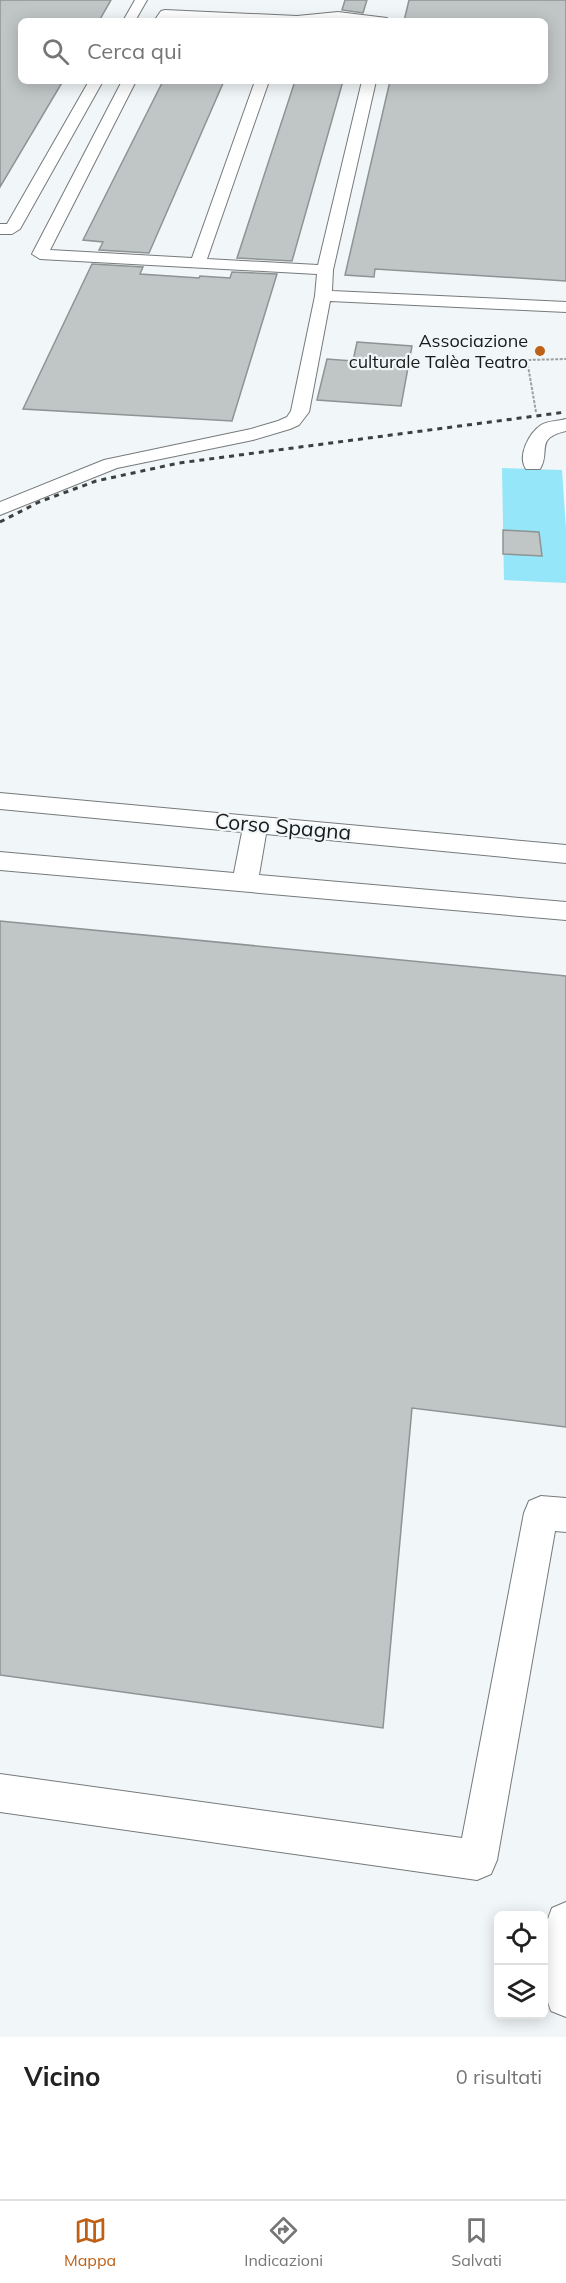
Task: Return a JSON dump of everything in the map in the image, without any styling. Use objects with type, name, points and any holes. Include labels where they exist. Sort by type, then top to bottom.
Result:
[{"type":"street","points":[[131,18],[141,0]]},
{"type":"street","points":[[301,18],[313,0]]},
{"type":"street","points":[[162,18],[165,14],[273,18]]},
{"type":"street","points":[[332,18],[384,18]]},
{"type":"street","points":[[0,229],[12,229],[94,84]]},
{"type":"street","points":[[127,84],[40,254],[325,270],[352,291],[396,299]]},
{"type":"street","points":[[198,262],[261,84]]},
{"type":"street","points":[[0,509],[111,464],[253,434],[293,421],[300,412],[323,296],[325,270],[368,84]]},
{"type":"street","points":[[323,296],[566,307]]},
{"type":"street","points":[[533,465],[534,445],[557,427]]},
{"type":"street","name":"Corso Spagna","points":[[0,801],[566,854]]},
{"type":"street","points":[[245,884],[255,825]]},
{"type":"street","points":[[0,861],[566,911]]},
{"type":"street","points":[[0,1793],[477,1860],[541,1514],[566,1515]]},
{"type":"street","points":[[566,1922],[562,1947],[566,1996]]},
{"type":"path","points":[[557,427],[535,411],[527,360],[566,359]]},
{"type":"shaded area","points":[[502,468],[562,470],[566,529],[566,583],[504,580]]},
{"type":"building","points":[[0,0],[111,0],[101,18],[18,18],[18,84],[61,84],[0,187]]},
{"type":"building","points":[[345,0],[367,0],[363,13],[342,10]]},
{"type":"building","points":[[409,0],[566,0],[566,281],[375,269],[374,277],[345,275],[389,84],[548,84],[548,18],[405,18]]},
{"type":"building","points":[[161,84],[223,84],[149,253],[99,250],[103,242],[83,240]]},
{"type":"building","points":[[294,84],[342,84],[292,261],[237,258]]},
{"type":"building","points":[[92,264],[143,267],[140,274],[199,278],[200,276],[230,278],[232,272],[277,274],[232,421],[23,409]]},
{"type":"building","points":[[357,342],[412,346],[401,406],[317,400],[327,359],[353,361]]},
{"type":"building","points":[[503,530],[539,532],[542,556],[503,554]]},
{"type":"building","points":[[0,921],[566,976],[566,1427],[412,1408],[383,1728],[0,1675]]},
{"type":"railway","points":[[0,522],[39,502],[96,481],[179,463],[566,412]]},
{"type":"place","name":"Associazione culturale Talèa Teatro","points":[[540,351]]}]
